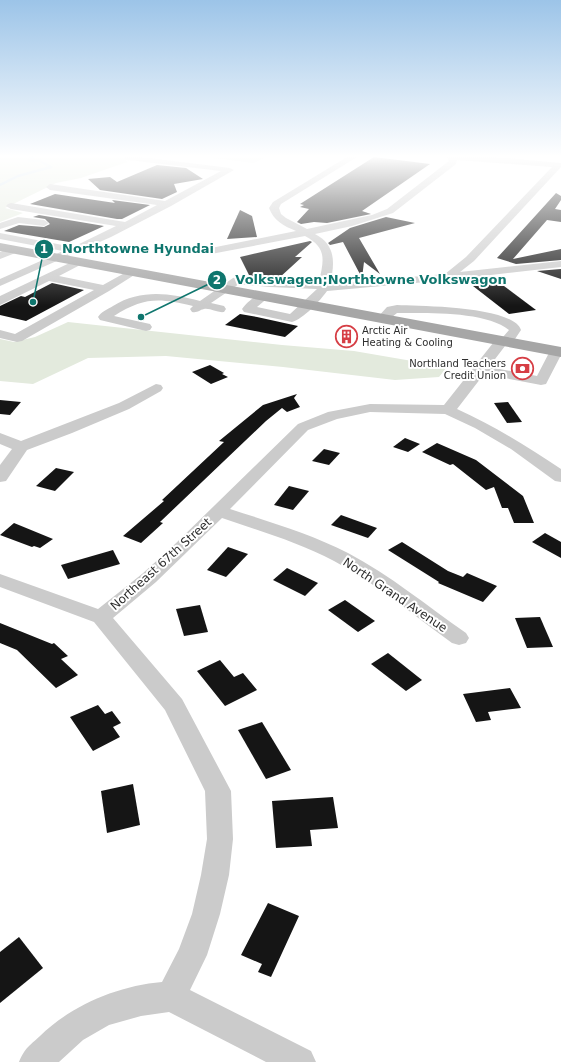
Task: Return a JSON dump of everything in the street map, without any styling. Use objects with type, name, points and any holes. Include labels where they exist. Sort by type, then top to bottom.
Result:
[{"type":"main road","points":[[0,247],[57,258],[76,256],[134,272],[558,352]]},
{"type":"street","points":[[14,207],[126,225]]},
{"type":"street","points":[[0,302],[48,277],[107,234],[163,207]]},
{"type":"street","points":[[264,296],[248,309],[292,318],[308,304],[323,287],[327,252],[316,239],[274,214],[275,207]]},
{"type":"street","points":[[211,252],[349,224],[375,217],[395,207]]},
{"type":"street","points":[[448,277],[470,259],[520,207]]},
{"type":"street","points":[[0,226],[18,220],[55,225]]},
{"type":"street","points":[[92,232],[107,234]]},
{"type":"street","points":[[0,236],[76,256]]},
{"type":"street","points":[[0,256],[14,250]]},
{"type":"street","points":[[0,283],[57,258]]},
{"type":"street","points":[[182,312],[202,305],[237,280],[270,284],[323,287],[448,277],[561,264]]},
{"type":"street","points":[[0,334],[17,338],[92,296],[108,296],[134,272]]},
{"type":"street","points":[[48,277],[108,296],[127,304]]},
{"type":"street","points":[[186,282],[147,305],[205,317]]},
{"type":"street","points":[[146,327],[104,317],[141,298],[161,297],[220,309]]},
{"type":"street","points":[[383,318],[391,310],[397,309],[460,311],[497,320],[514,327],[515,330],[504,341],[448,410],[480,425],[510,442],[561,477]]},
{"type":"street","points":[[481,369],[541,381],[558,352]]},
{"type":"street","points":[[0,477],[21,447],[67,430],[124,406],[156,388]]},
{"type":"street","name":"Northeast 67th Street","points":[[171,997],[192,955],[206,914],[216,875],[220,839],[218,791],[174,705],[101,617],[149,578],[304,427],[317,420],[333,415],[370,408],[448,410]]},
{"type":"street","points":[[0,438],[21,447]]},
{"type":"street","name":"North Grand Avenue","points":[[218,511],[309,543],[340,557],[369,573],[459,638]]},
{"type":"street","points":[[0,580],[101,617]]},
{"type":"street","points":[[35,1062],[61,1038],[96,1015],[114,1006],[133,1001],[171,997],[300,1062]]},
{"type":"shaded area","points":[[0,207],[8,207],[5,208],[23,213],[0,222]]},
{"type":"shaded area","points":[[68,322],[282,345],[354,351],[447,367],[439,377],[395,380],[283,367],[166,356],[88,358],[33,384],[0,381],[0,339],[14,342],[35,337]]},
{"type":"building","points":[[45,207],[147,207],[122,219]]},
{"type":"building","points":[[300,207],[368,207],[362,211],[371,214],[327,223],[314,222],[301,224],[297,222],[309,209]]},
{"type":"building","points":[[544,207],[557,207],[555,209],[561,210],[561,222],[547,220],[513,259],[561,249],[561,260],[516,264],[497,258]]},
{"type":"building","points":[[240,210],[252,216],[257,237],[227,239]]},
{"type":"building","points":[[39,215],[104,226],[69,242],[4,231],[19,225],[44,227],[50,224],[45,219],[33,217]]},
{"type":"building","points":[[386,217],[415,223],[359,238],[380,274],[364,262],[362,278],[343,242],[330,245],[328,243],[350,228]]},
{"type":"building","points":[[310,241],[312,242],[295,257],[302,257],[279,278],[269,279],[250,277],[240,257]]},
{"type":"building","points":[[561,269],[561,279],[537,271]]},
{"type":"building","points":[[52,283],[84,290],[26,321],[0,315],[0,306],[21,296],[25,297]]},
{"type":"building","points":[[500,283],[536,310],[509,314],[473,286]]},
{"type":"building","points":[[240,314],[298,326],[285,337],[225,325]]},
{"type":"building","points":[[210,365],[228,377],[211,384],[192,372]]},
{"type":"building","points":[[297,394],[294,398],[300,407],[287,412],[282,408],[266,421],[160,522],[163,523],[141,543],[123,536],[164,501],[162,500],[224,442],[219,441],[263,405]]},
{"type":"building","points":[[0,400],[21,402],[10,415],[0,414]]},
{"type":"building","points":[[508,402],[522,422],[507,423],[494,403]]},
{"type":"building","points":[[405,438],[420,444],[408,452],[393,447]]},
{"type":"building","points":[[437,443],[476,460],[523,496],[534,523],[514,523],[508,508],[502,508],[494,487],[486,490],[453,464],[450,465],[422,452]]},
{"type":"building","points":[[324,449],[340,453],[329,465],[312,461]]},
{"type":"building","points":[[56,468],[74,472],[55,491],[36,486]]},
{"type":"building","points":[[289,486],[309,491],[293,510],[274,505]]},
{"type":"building","points":[[341,515],[377,528],[368,538],[331,525]]},
{"type":"building","points":[[14,523],[53,539],[40,548],[34,546],[32,547],[0,535]]},
{"type":"building","points":[[545,533],[561,542],[561,558],[532,542]]},
{"type":"building","points":[[402,542],[448,571],[463,577],[467,573],[497,586],[483,602],[438,583],[439,582],[388,550]]},
{"type":"building","points":[[228,547],[248,554],[226,577],[207,570]]},
{"type":"building","points":[[113,550],[120,564],[68,579],[61,565]]},
{"type":"building","points":[[287,568],[318,583],[305,596],[273,580]]},
{"type":"building","points":[[345,600],[375,621],[358,632],[328,610]]},
{"type":"building","points":[[200,605],[208,632],[184,636],[176,609]]},
{"type":"building","points":[[540,617],[553,647],[527,648],[515,618]]},
{"type":"building","points":[[0,623],[52,644],[54,643],[68,656],[61,659],[78,675],[56,688],[17,650],[0,643]]},
{"type":"building","points":[[388,653],[422,680],[406,691],[371,664]]},
{"type":"building","points":[[220,660],[234,677],[243,673],[257,690],[225,706],[197,671]]},
{"type":"building","points":[[510,688],[521,708],[488,712],[491,720],[476,722],[463,694]]},
{"type":"building","points":[[98,705],[105,714],[112,711],[121,723],[113,727],[120,737],[93,751],[70,717]]},
{"type":"building","points":[[262,722],[291,770],[266,779],[238,730]]},
{"type":"building","points":[[133,784],[140,825],[107,833],[101,791]]},
{"type":"building","points":[[333,797],[338,828],[310,830],[312,846],[276,848],[272,801]]},
{"type":"building","points":[[268,903],[299,916],[271,977],[258,972],[262,964],[241,955]]},
{"type":"building","points":[[19,937],[43,968],[0,1003],[0,952]]},
{"type":"place","name":"Northtowne Hyundai","points":[[33,302]]},
{"type":"place","name":"Volkswagen;Northtowne Volkswagon","points":[[141,317]]},
{"type":"place","name":"Arctic Air Heating & Cooling","points":[[346,336]]},
{"type":"place","name":"Northland Teachers Credit Union","points":[[522,369]]}]
